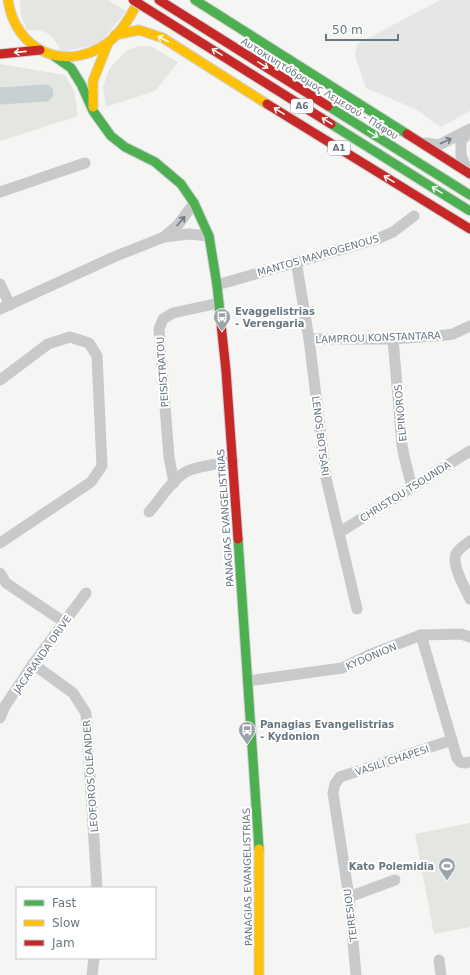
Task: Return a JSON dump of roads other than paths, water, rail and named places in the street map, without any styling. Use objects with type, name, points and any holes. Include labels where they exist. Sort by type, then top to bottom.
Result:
[{"type":"main road","name":"A6","points":[[133,0],[470,211]]},
{"type":"main road","points":[[93,111],[93,81],[108,43],[133,11],[139,0]]},
{"type":"main road","name":"Αυτοκινητόδρομος Λεμεσού - Πάφου","points":[[159,0],[470,195]]},
{"type":"main road","points":[[195,0],[468,173]]},
{"type":"main road","points":[[8,3],[15,24],[26,39],[40,50],[54,56],[73,57],[92,51],[108,43]]},
{"type":"main road","points":[[3,15],[8,3]]},
{"type":"main road","name":"A1","points":[[115,35],[139,30],[163,38],[207,67],[470,229]]},
{"type":"main road","points":[[0,54],[40,50]]},
{"type":"main road","name":"PANAGIAS EVANGELISTRIAS","points":[[54,56],[71,68],[81,84],[93,111],[111,136],[125,148],[155,162],[181,184],[194,203],[209,236],[219,303],[233,462],[259,839],[259,975]]},
{"type":"street","points":[[421,142],[438,145],[470,130]]},
{"type":"street","points":[[468,173],[461,155],[461,141],[470,130]]},
{"type":"street","points":[[0,192],[85,163]]},
{"type":"street","points":[[164,237],[178,225],[194,203]]},
{"type":"street","name":"MANTOS MAVROGENOUS","points":[[217,285],[376,239],[393,232],[414,216]]},
{"type":"street","points":[[0,284],[5,307],[116,256],[164,237],[189,234],[209,236]]},
{"type":"street","name":"LENOS BOTSARI","points":[[296,262],[309,339],[326,478],[357,609]]},
{"type":"street","name":"PEISISTRATOU","points":[[174,483],[169,457],[159,330],[163,319],[173,313],[219,303]]},
{"type":"street","name":"LAMPROU KONSTANTARA","points":[[309,339],[393,339],[446,335],[453,334],[470,326]]},
{"type":"street","points":[[0,380],[48,344],[70,337],[89,342],[97,356],[102,466],[92,482],[0,543]]},
{"type":"street","name":"ELPINOROS","points":[[393,339],[402,445],[412,487]]},
{"type":"street","name":"CHRISTOU TSOUNDA","points":[[340,532],[470,451]]},
{"type":"street","points":[[150,512],[185,472],[233,462]]},
{"type":"street","points":[[470,541],[461,547],[455,555],[455,565],[470,599]]},
{"type":"street","points":[[0,572],[3,584],[64,622]]},
{"type":"street","name":"JACARANDA DRIVE","points":[[0,718],[5,706],[33,664],[86,593]]},
{"type":"street","name":"KYDONION","points":[[248,681],[342,668],[421,635],[461,634],[470,637]]},
{"type":"street","points":[[421,635],[457,758],[465,762]]},
{"type":"street","name":"LEOFOROS OLEANDER","points":[[33,664],[73,692],[86,713],[97,887]]},
{"type":"street","name":"VASILI CHAPESI","points":[[335,784],[340,777],[452,740]]},
{"type":"street","name":"TEIRESIOU","points":[[335,784],[333,793],[348,897],[356,975]]},
{"type":"street","points":[[348,897],[395,880]]},
{"type":"street","points":[[92,975],[94,959]]},
{"type":"street","points":[[439,960],[442,975]]},
{"type":"waterway","points":[[0,96],[45,93]]},
{"type":"place","name":"Evaggelistrias - Verengaria","points":[[222,332]]},
{"type":"place","name":"Panagias Evangelistrias - Kydonion","points":[[247,745]]},
{"type":"place","name":"Kato Polemidia","points":[[447,881]]}]
